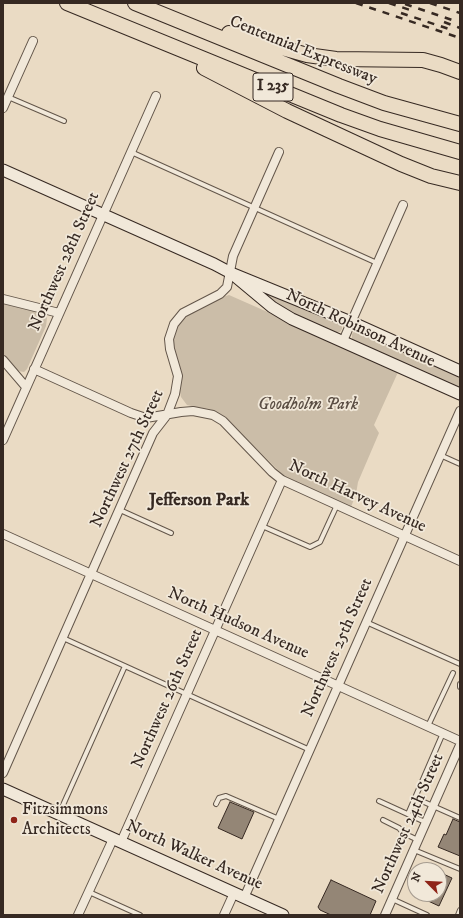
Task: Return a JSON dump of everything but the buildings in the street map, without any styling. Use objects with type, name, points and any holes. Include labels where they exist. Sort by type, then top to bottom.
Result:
[{"type":"highway","name":"I 235","points":[[67,3],[341,115],[380,129],[460,152]]},
{"type":"highway","name":"Centennial Expressway","points":[[135,3],[384,103],[460,124]]},
{"type":"highway","points":[[155,11],[307,55],[336,59],[423,60],[460,72]]},
{"type":"highway","points":[[122,25],[287,111],[394,161],[431,176],[460,183]]},
{"type":"street","points":[[3,108],[33,41]]},
{"type":"street","name":"Northwest 28th Street","points":[[3,440],[156,96]]},
{"type":"street","name":"Northwest 27th Street","points":[[3,773],[154,433],[167,415],[175,394],[177,370],[170,344],[170,334],[174,324],[183,313],[222,292],[227,287],[231,273],[233,256],[279,152]]},
{"type":"street","name":"North Robinson Avenue","points":[[3,170],[214,264],[231,273],[351,322],[460,371]]},
{"type":"street","points":[[343,341],[403,205]]},
{"type":"street","name":"North Robinson Avenue","points":[[231,273],[252,292],[278,311],[460,394]]},
{"type":"street","points":[[3,299],[59,313]]},
{"type":"street","points":[[3,360],[26,387]]},
{"type":"street","name":"North Harvey Avenue","points":[[34,369],[140,417],[149,418],[193,411],[213,415],[223,421],[272,472],[282,480],[460,561]]},
{"type":"street","name":"Northwest 25th Street","points":[[224,915],[239,895],[279,819],[460,411]]},
{"type":"street","name":"Northwest 26th Street","points":[[78,915],[117,840],[187,694],[282,480]]},
{"type":"street","name":"North Hudson Avenue","points":[[3,534],[460,741]]},
{"type":"street","name":"Northwest 24th Street","points":[[385,915],[460,746]]},
{"type":"street","name":"North Walker Avenue","points":[[3,789],[283,915]]},
{"type":"lane","points":[[8,97],[64,120]]},
{"type":"lane","points":[[131,152],[377,263]]},
{"type":"lane","points":[[440,455],[460,464]]},
{"type":"lane","points":[[262,526],[310,547],[320,542],[337,506]]},
{"type":"lane","points":[[120,510],[171,533]]},
{"type":"lane","points":[[366,622],[460,664]]},
{"type":"lane","points":[[63,638],[310,750]]},
{"type":"lane","points":[[59,814],[126,666]]},
{"type":"lane","points":[[428,727],[453,673]]},
{"type":"lane","points":[[408,814],[443,733]]},
{"type":"lane","points":[[216,804],[219,798],[226,796],[279,819]]},
{"type":"lane","points":[[415,798],[460,818]]},
{"type":"lane","points":[[378,801],[426,823]]},
{"type":"lane","points":[[383,820],[399,828],[403,833],[418,840]]},
{"type":"lane","points":[[414,850],[460,869]]},
{"type":"lane","points":[[89,892],[140,915]]},
{"type":"lane","points":[[392,899],[427,915]]},
{"type":"lane","points":[[458,915],[460,910]]},
{"type":"green space","points":[[256,286],[339,322],[342,325],[342,329],[340,332],[336,332],[290,312],[265,297]]},
{"type":"green space","name":"Goodholm Park","points":[[229,295],[399,370],[374,425],[379,433],[358,482],[356,494],[351,507],[284,476],[223,416],[210,409],[187,405],[181,397],[181,379],[173,341],[175,331],[183,317],[216,299]]},
{"type":"green space","points":[[3,303],[43,313],[47,318],[46,326],[27,369],[24,372],[18,371],[3,356]]},
{"type":"green space","points":[[355,331],[460,376],[460,388],[352,340],[352,334]]},
{"type":"railway","points":[[356,3],[460,38]]},
{"type":"railway","points":[[389,3],[410,10]]},
{"type":"railway","points":[[430,3],[460,13]]},
{"type":"railway","points":[[405,4],[452,20]]},
{"type":"railway","points":[[401,13],[449,29]]},
{"type":"railway","points":[[444,22],[460,28]]},
{"type":"place","name":"Fitzsimmons Architects","points":[[14,820]]},
{"type":"district","name":"Jefferson Park","points":[[199,501]]}]
